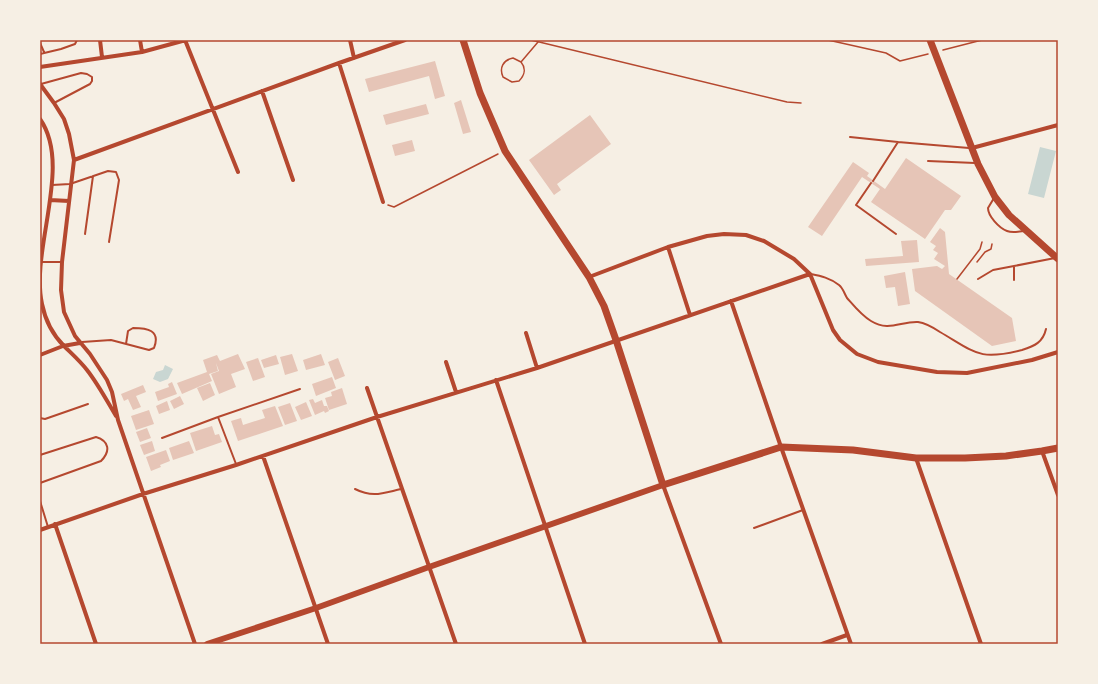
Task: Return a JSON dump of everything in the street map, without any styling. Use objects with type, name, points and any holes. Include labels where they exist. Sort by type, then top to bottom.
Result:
[{"type":"main road","points":[[463,40],[480,93],[505,151],[589,278],[604,306],[663,485]]},
{"type":"main road","points":[[930,40],[978,164],[995,197],[1009,215],[1057,258]]},
{"type":"main road","points":[[207,644],[316,608],[429,566],[546,527],[663,485],[781,446],[853,450],[916,458],[992,456],[1058,448]]},
{"type":"street","points":[[100,40],[102,57]]},
{"type":"street","points":[[140,40],[142,52]]},
{"type":"street","points":[[40,67],[142,52],[170,42],[185,40],[238,172]]},
{"type":"street","points":[[350,40],[354,58]]},
{"type":"street","points":[[74,160],[405,40]]},
{"type":"street","points":[[339,63],[383,202]]},
{"type":"street","points":[[40,84],[64,119],[69,134],[74,160],[62,262],[61,290],[64,312],[75,336],[94,359],[107,380],[112,392],[118,420],[195,644]]},
{"type":"street","points":[[262,91],[293,180]]},
{"type":"street","points":[[40,119],[45,126],[51,143],[53,164],[50,200],[41,262],[40,282],[42,303],[48,323],[63,346],[75,356],[88,371],[118,420]]},
{"type":"street","points":[[972,148],[1058,125]]},
{"type":"street","points":[[50,200],[69,201]]},
{"type":"street","points":[[589,278],[668,247],[708,236],[724,234],[746,235],[778,249],[794,259],[810,274],[833,330],[840,340],[857,354],[878,362],[937,372],[967,373],[1032,360],[1058,352]]},
{"type":"street","points":[[668,247],[690,315]]},
{"type":"street","points":[[40,530],[143,494],[236,465],[377,417],[537,368],[810,274]]},
{"type":"street","points":[[731,300],[850,644]]},
{"type":"street","points":[[526,333],[537,368]]},
{"type":"street","points":[[40,355],[63,346],[80,343]]},
{"type":"street","points":[[446,362],[456,392]]},
{"type":"street","points":[[496,380],[585,644]]},
{"type":"street","points":[[367,388],[456,644]]},
{"type":"street","points":[[1042,451],[1058,496]]},
{"type":"street","points":[[263,456],[328,644]]},
{"type":"street","points":[[916,458],[981,644]]},
{"type":"street","points":[[663,485],[721,644]]},
{"type":"street","points":[[55,524],[96,644]]},
{"type":"street","points":[[822,644],[847,635]]},
{"type":"lane","points":[[40,54],[75,44],[77,40]]},
{"type":"lane","points":[[40,43],[44,52]]},
{"type":"lane","points":[[40,84],[81,73],[92,77],[90,84],[54,103]]},
{"type":"lane","points":[[850,138],[972,148]]},
{"type":"lane","points":[[873,181],[898,142]]},
{"type":"lane","points":[[928,161],[978,164]]},
{"type":"lane","points":[[51,185],[70,184],[104,172],[116,172],[118,178],[108,242]]},
{"type":"lane","points":[[85,234],[93,176]]},
{"type":"lane","points":[[871,183],[856,205],[896,234]]},
{"type":"lane","points":[[995,197],[988,208],[990,215],[1008,231],[1027,231]]},
{"type":"lane","points":[[978,279],[993,270],[1057,258]]},
{"type":"lane","points":[[41,262],[62,262]]},
{"type":"lane","points":[[1014,266],[1014,280]]},
{"type":"lane","points":[[810,274],[822,276],[832,280],[840,286],[847,298],[859,312],[870,321],[882,326],[918,322],[939,331],[969,350],[986,356],[1014,352],[1032,347],[1041,340],[1046,329]]},
{"type":"lane","points":[[80,343],[104,340],[149,350],[154,348],[156,338],[154,333],[150,330],[133,328],[128,332],[126,344]]},
{"type":"lane","points":[[162,438],[300,389]]},
{"type":"lane","points":[[40,418],[45,419],[88,404]]},
{"type":"lane","points":[[218,417],[236,465]]},
{"type":"lane","points":[[40,455],[96,437],[103,439],[107,445],[108,451],[106,457],[101,461],[40,483]]},
{"type":"lane","points":[[355,489],[375,495],[402,488]]},
{"type":"lane","points":[[40,500],[48,527]]},
{"type":"lane","points":[[754,528],[804,510]]},
{"type":"path","points":[[532,40],[787,102],[801,103]]},
{"type":"path","points":[[828,40],[886,53],[900,61],[917,57]]},
{"type":"path","points":[[954,47],[982,40]]},
{"type":"path","points":[[521,62],[538,42]]},
{"type":"path","points":[[513,58],[521,62],[524,66],[524,75],[519,81],[512,82],[503,78],[502,68],[506,60],[513,58]]},
{"type":"path","points":[[383,202],[394,207],[505,151]]},
{"type":"path","points":[[957,280],[980,250],[982,242]]},
{"type":"path","points":[[977,262],[985,252],[991,249],[992,244]]},
{"type":"shaded area","points":[[1040,147],[1056,151],[1044,198],[1028,194]]},
{"type":"shaded area","points":[[165,365],[173,369],[168,379],[160,382],[153,379],[156,372],[163,370]]},
{"type":"building","points":[[435,61],[445,96],[435,99],[429,76],[369,92],[365,79]]},
{"type":"building","points":[[461,100],[471,132],[463,134],[454,103]]},
{"type":"building","points":[[426,104],[429,114],[386,125],[383,115]]},
{"type":"building","points":[[590,115],[611,144],[557,184],[561,190],[554,195],[529,160]]},
{"type":"building","points":[[412,140],[415,151],[395,156],[392,145]]},
{"type":"building","points":[[906,158],[961,196],[951,210],[945,210],[925,239],[871,202],[880,189],[862,177],[822,236],[808,227],[853,162],[869,173],[867,176],[885,189]]},
{"type":"building","points":[[940,228],[945,232],[949,274],[1012,318],[1016,341],[992,346],[915,291],[912,269],[937,266],[942,269],[945,266],[934,259],[938,253],[933,250],[936,246],[930,242]]},
{"type":"building","points":[[917,240],[919,262],[866,266],[865,259],[903,256],[901,241]]},
{"type":"building","points":[[905,272],[910,304],[898,306],[895,287],[886,288],[884,276]]},
{"type":"building","points":[[238,354],[245,369],[231,374],[236,387],[219,394],[211,374],[219,371],[216,363],[218,371],[209,374],[212,381],[182,394],[177,383],[207,372],[203,360],[217,355],[220,361]]},
{"type":"building","points":[[292,354],[298,371],[285,375],[280,357]]},
{"type":"building","points":[[321,354],[325,365],[306,370],[303,360]]},
{"type":"building","points":[[276,355],[279,364],[264,368],[261,360]]},
{"type":"building","points":[[258,358],[265,377],[253,381],[246,362]]},
{"type":"building","points":[[338,358],[345,376],[335,380],[328,362]]},
{"type":"building","points":[[332,377],[336,388],[316,396],[312,384]]},
{"type":"building","points":[[172,382],[177,394],[158,401],[155,392],[169,387],[168,384]]},
{"type":"building","points":[[210,383],[215,395],[203,401],[197,388]]},
{"type":"building","points":[[143,385],[146,392],[136,396],[141,407],[133,410],[128,399],[124,401],[121,394]]},
{"type":"building","points":[[342,388],[347,404],[329,410],[325,398],[332,396],[331,392]]},
{"type":"building","points":[[180,396],[184,404],[174,409],[170,401]]},
{"type":"building","points":[[313,399],[315,403],[322,400],[324,406],[327,406],[329,411],[325,413],[324,411],[315,415],[309,400]]},
{"type":"building","points":[[167,401],[170,410],[159,414],[156,406]]},
{"type":"building","points":[[306,402],[312,416],[301,420],[295,407]]},
{"type":"building","points":[[290,403],[297,421],[285,425],[278,407]]},
{"type":"building","points":[[275,406],[283,426],[238,441],[231,421],[241,418],[243,425],[265,418],[262,410]]},
{"type":"building","points":[[149,410],[154,424],[136,430],[131,416]]},
{"type":"building","points":[[212,426],[215,435],[219,434],[222,442],[196,451],[190,433]]},
{"type":"building","points":[[147,428],[151,438],[140,442],[136,432]]},
{"type":"building","points":[[152,441],[155,451],[144,455],[140,445]]},
{"type":"building","points":[[189,441],[194,453],[173,460],[169,448]]},
{"type":"building","points":[[166,450],[170,461],[151,471],[146,457]]}]
